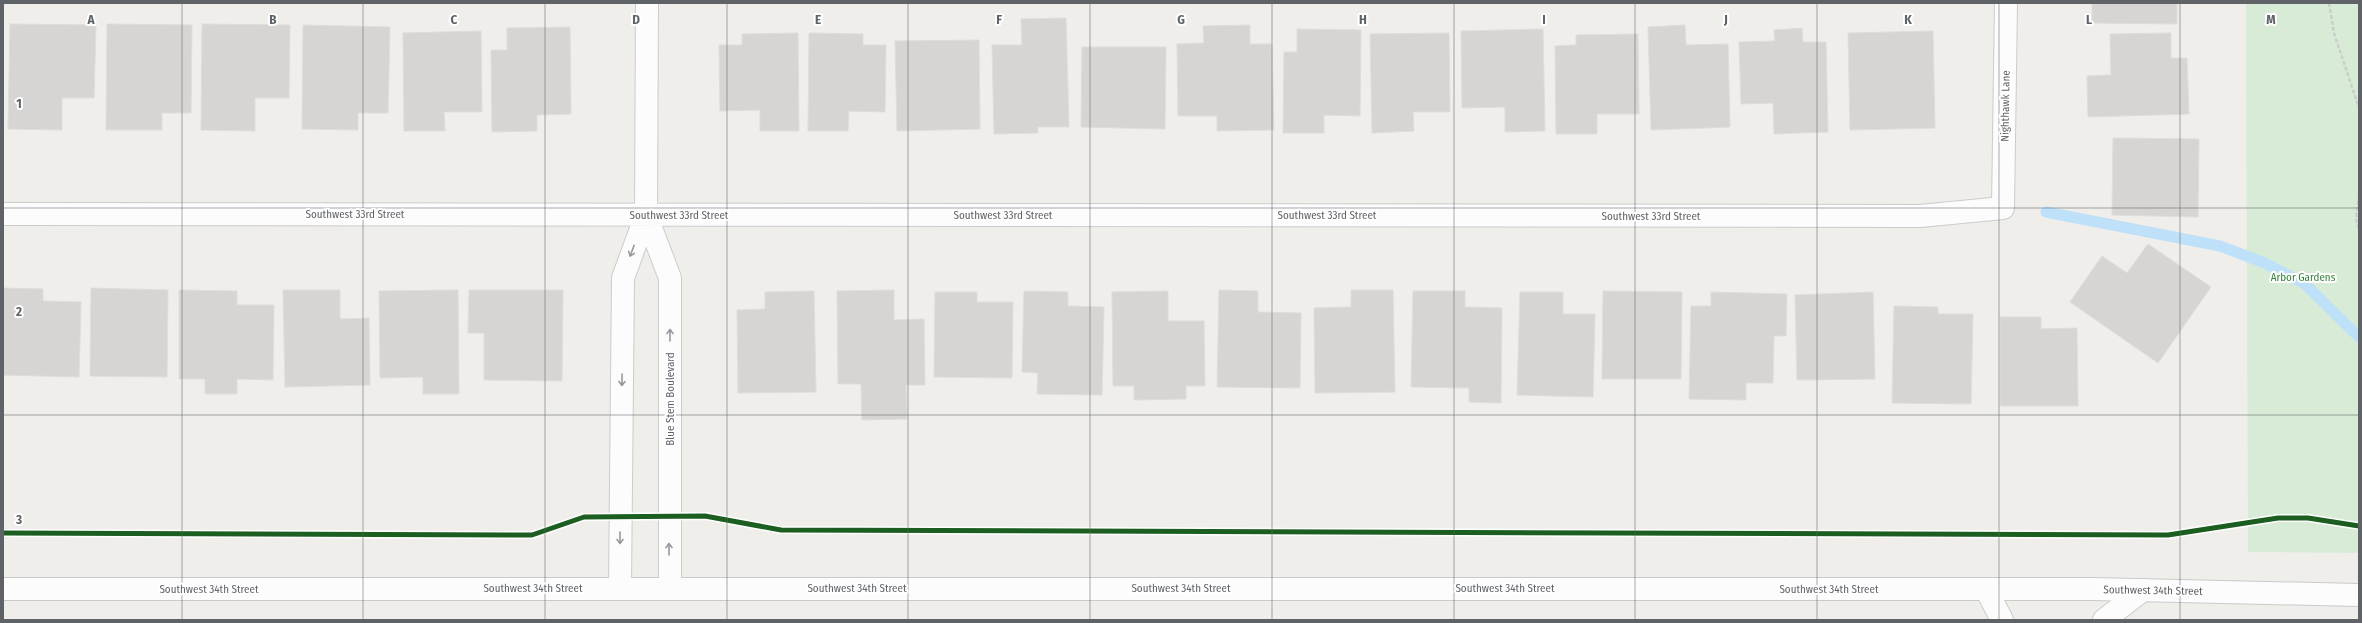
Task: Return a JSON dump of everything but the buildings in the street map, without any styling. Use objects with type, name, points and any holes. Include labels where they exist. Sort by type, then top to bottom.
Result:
[{"type":"street","name":"Blue Stem Boulevard","points":[[620,588],[623,278],[646,215],[646,3]]},
{"type":"street","name":"Nighthawk Lane","points":[[2003,208],[2006,3]]},
{"type":"street","name":"Southwest 33rd Street","points":[[3,214],[1920,216],[2003,208]]},
{"type":"street","name":"Blue Stem Boulevard","points":[[646,215],[670,278],[670,588]]},
{"type":"street","name":"Southwest 34th Street","points":[[3,589],[1986,589],[2359,594]]},
{"type":"street","points":[[1986,589],[2002,620]]},
{"type":"street","points":[[2104,620],[2143,590]]},
{"type":"path","points":[[2329,3],[2334,32],[2359,108]]},
{"type":"path","points":[[2359,195],[2356,218],[2359,231]]},
{"type":"green space","name":"Arbor Gardens","points":[[2246,3],[2359,3],[2359,553],[2248,552]]},
{"type":"waterway","points":[[2046,212],[2220,246],[2265,263],[2305,284],[2359,337]]},
{"type":"cycle path","points":[[3,533],[532,535],[584,517],[705,516],[781,530],[2168,535],[2278,518],[2308,518],[2359,526]]}]
